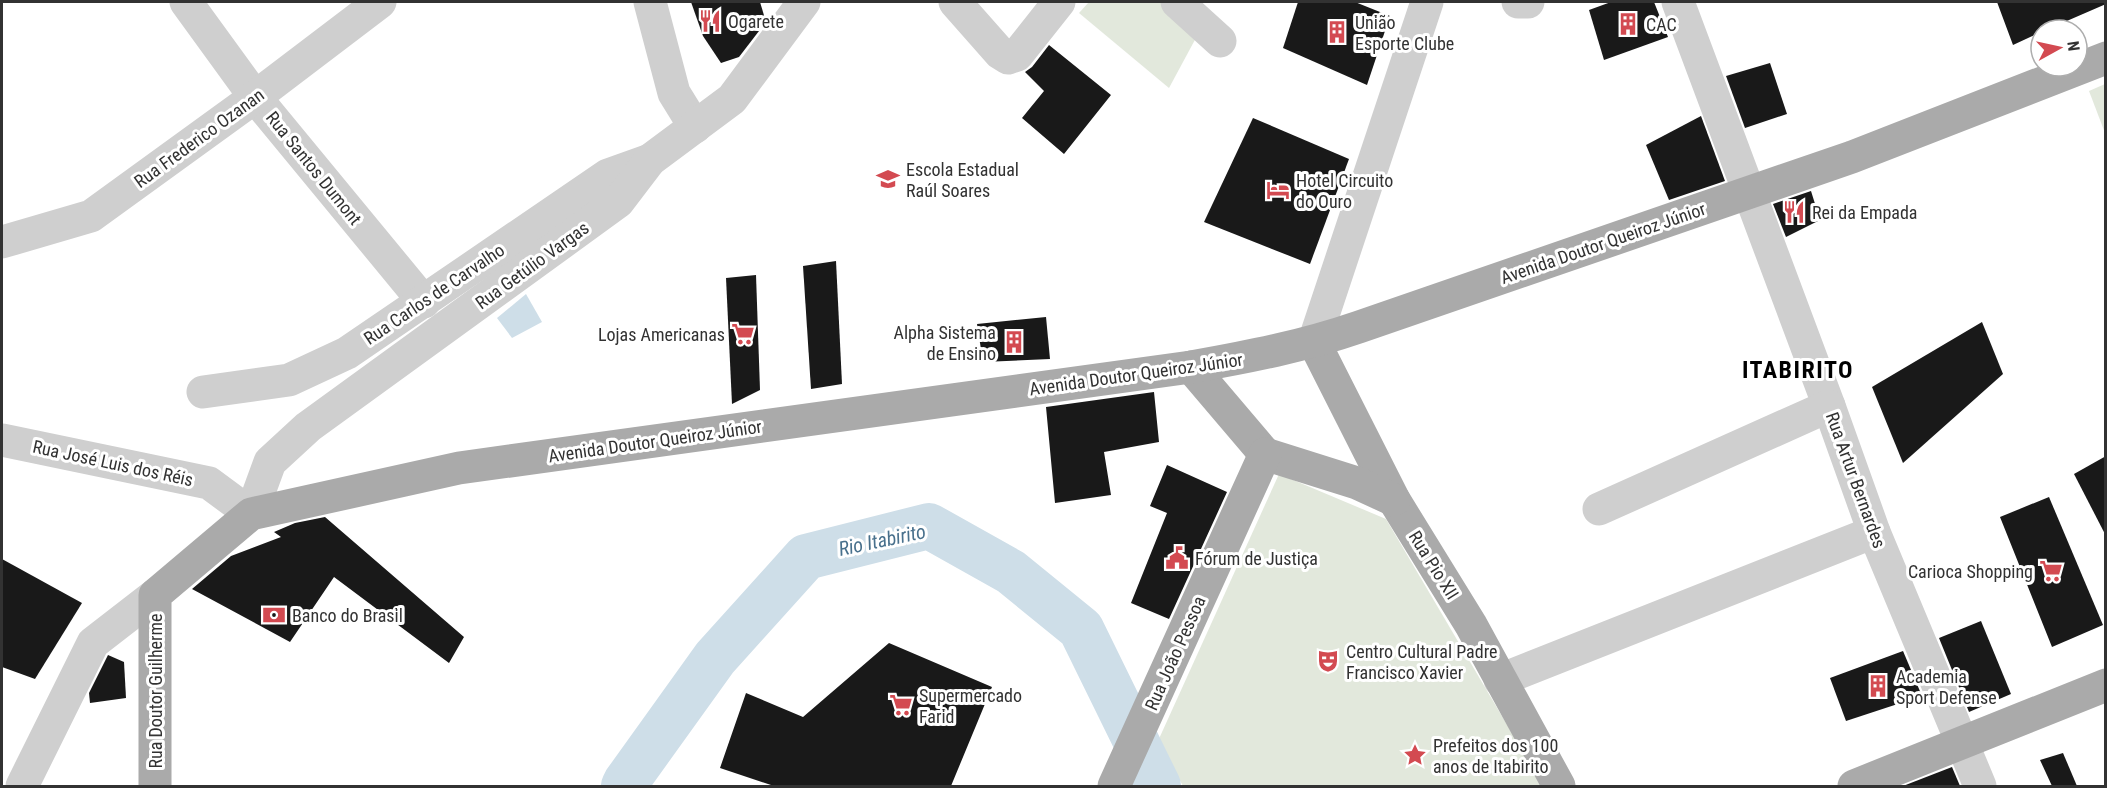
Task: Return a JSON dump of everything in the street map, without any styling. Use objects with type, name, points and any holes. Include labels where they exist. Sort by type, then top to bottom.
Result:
[{"type":"main road","name":"Avenida Doutor Queiroz Júnior","points":[[155,595],[251,514],[459,468],[1191,367],[1314,342],[1852,157],[2106,58]]},
{"type":"main road","name":"Rua Pio XII","points":[[1314,342],[1394,500],[1471,626],[1558,786]]},
{"type":"main road","points":[[1191,367],[1265,454],[1358,483],[1394,500]]},
{"type":"main road","name":"Rua João Pessoa","points":[[1114,786],[1265,454]]},
{"type":"main road","name":"Rua Doutor Guilherme","points":[[155,595],[155,786]]},
{"type":"main road","points":[[1854,786],[2106,685]]},
{"type":"street","name":"Rua Santos Dumont","points":[[186,2],[255,97],[424,302]]},
{"type":"street","name":"Rua Frederico Ozanan","points":[[2,242],[91,216],[255,97],[380,2]]},
{"type":"street","points":[[650,2],[675,93],[695,127]]},
{"type":"street","name":"Rua Getúlio Vargas","points":[[251,514],[270,462],[308,427],[618,202],[650,160],[732,99],[804,2]]},
{"type":"street","points":[[955,2],[1000,53],[1008,58],[1017,55],[1059,2]]},
{"type":"street","points":[[1177,2],[1220,41]]},
{"type":"street","points":[[1314,342],[1427,2]]},
{"type":"street","points":[[1518,2],[1528,2]]},
{"type":"street","name":"Rua Artur Bernardes","points":[[1689,8],[1749,192],[1874,532],[1980,786]]},
{"type":"street","name":"Rua Carlos de Carvalho","points":[[203,392],[288,380],[346,353],[608,175],[650,160]]},
{"type":"street","points":[[1599,509],[1829,406]]},
{"type":"street","name":"Rua José Luis dos Réis","points":[[2,440],[209,483],[251,514]]},
{"type":"street","points":[[1500,680],[1874,532]]},
{"type":"street","points":[[22,786],[93,643],[155,595]]},
{"type":"shaded area","points":[[1089,2],[1160,2],[1197,36],[1169,88],[1079,13]]},
{"type":"shaded area","points":[[2105,84],[2105,133],[2089,91]]},
{"type":"shaded area","points":[[526,294],[542,322],[512,338],[497,318]]},
{"type":"shaded area","points":[[1279,474],[1386,519],[1543,786],[1183,786],[1158,741]]},
{"type":"building","points":[[691,2],[760,2],[766,22],[739,57],[721,63],[703,36]]},
{"type":"building","name":"União Esporte Clube","points":[[1298,2],[1355,2],[1390,16],[1367,85],[1283,48]]},
{"type":"building","name":"CAC","points":[[1611,2],[1654,2],[1668,37],[1604,60],[1589,10]]},
{"type":"building","points":[[1997,2],[2106,2],[2074,18],[2029,18],[2029,38],[2013,45]]},
{"type":"building","points":[[1049,45],[1111,95],[1064,154],[1022,118],[1044,91],[1025,72],[1032,67]]},
{"type":"building","points":[[1770,63],[1787,114],[1745,128],[1726,76]]},
{"type":"building","points":[[1701,116],[1725,181],[1669,200],[1646,145]]},
{"type":"building","name":"Hotel Circuito do Ouro","points":[[1253,118],[1349,159],[1310,264],[1204,222]]},
{"type":"building","name":"Rei da Empada","points":[[1811,191],[1820,220],[1786,237],[1773,204]]},
{"type":"building","points":[[836,261],[842,384],[811,389],[803,266]]},
{"type":"building","name":"Lojas Americanas","points":[[756,275],[760,390],[732,404],[726,278]]},
{"type":"building","name":"Alpha Sistema de Ensino","points":[[1046,317],[1050,359],[983,362],[977,324]]},
{"type":"building","points":[[1982,322],[2003,374],[1903,463],[1872,387]]},
{"type":"building","points":[[1154,392],[1159,442],[1104,452],[1111,495],[1055,503],[1046,407]]},
{"type":"building","points":[[2106,456],[2106,536],[2074,474]]},
{"type":"building","name":"Fórum de Justiça","points":[[1167,465],[1227,492],[1169,619],[1131,603],[1167,513],[1150,506]]},
{"type":"building","name":"Carioca Shopping","points":[[2049,497],[2103,625],[2052,647],[2000,517]]},
{"type":"building","points":[[325,517],[464,637],[449,663],[334,577],[290,642],[192,589],[231,556],[281,537],[274,532],[295,523]]},
{"type":"building","points":[[2,559],[82,603],[35,679],[2,667]]},
{"type":"building","points":[[1981,621],[2011,694],[1969,712],[1939,638]]},
{"type":"building","name":"Supermercado Farid","points":[[889,643],[992,687],[951,786],[774,786],[720,768],[746,693],[803,717]]},
{"type":"building","name":"Academia Sport Defense","points":[[1903,651],[1922,696],[1846,721],[1830,678]]},
{"type":"building","points":[[108,655],[124,662],[126,698],[90,703],[89,693]]},
{"type":"building","points":[[2063,753],[2077,786],[2052,786],[2040,760]]},
{"type":"building","points":[[1952,767],[1960,786],[1903,786]]},
{"type":"waterway","name":"Rio Itabirito","points":[[624,786],[715,658],[806,557],[929,526],[1011,572],[1081,629],[1158,786]]},
{"type":"place","name":"Ogarete","points":[[710,21]]},
{"type":"place","name":"CAC","points":[[1628,24]]},
{"type":"place","name":"União Esporte Clube","points":[[1337,32]]},
{"type":"place","name":"Escola Estadual Raúl Soares","points":[[888,179]]},
{"type":"place","name":"Hotel Circuito do Ouro","points":[[1278,190]]},
{"type":"place","name":"Rei da Empada","points":[[1794,212]]},
{"type":"place","name":"Lojas Americanas","points":[[743,334]]},
{"type":"place","name":"Alpha Sistema de Ensino","points":[[1014,342]]},
{"type":"place","name":"Fórum de Justiça","points":[[1177,558]]},
{"type":"place","name":"Carioca Shopping","points":[[2051,571]]},
{"type":"place","name":"Banco do Brasil","points":[[274,615]]},
{"type":"place","name":"Centro Cultural Padre Francisco Xavier","points":[[1328,661]]},
{"type":"place","name":"Academia Sport Defense","points":[[1878,686]]},
{"type":"place","name":"Supermercado Farid","points":[[901,705]]},
{"type":"place","name":"Prefeitos dos 100 anos de Itabirito","points":[[1415,755]]},
{"type":"district","name":"ITABIRITO","points":[[1798,370]]}]
